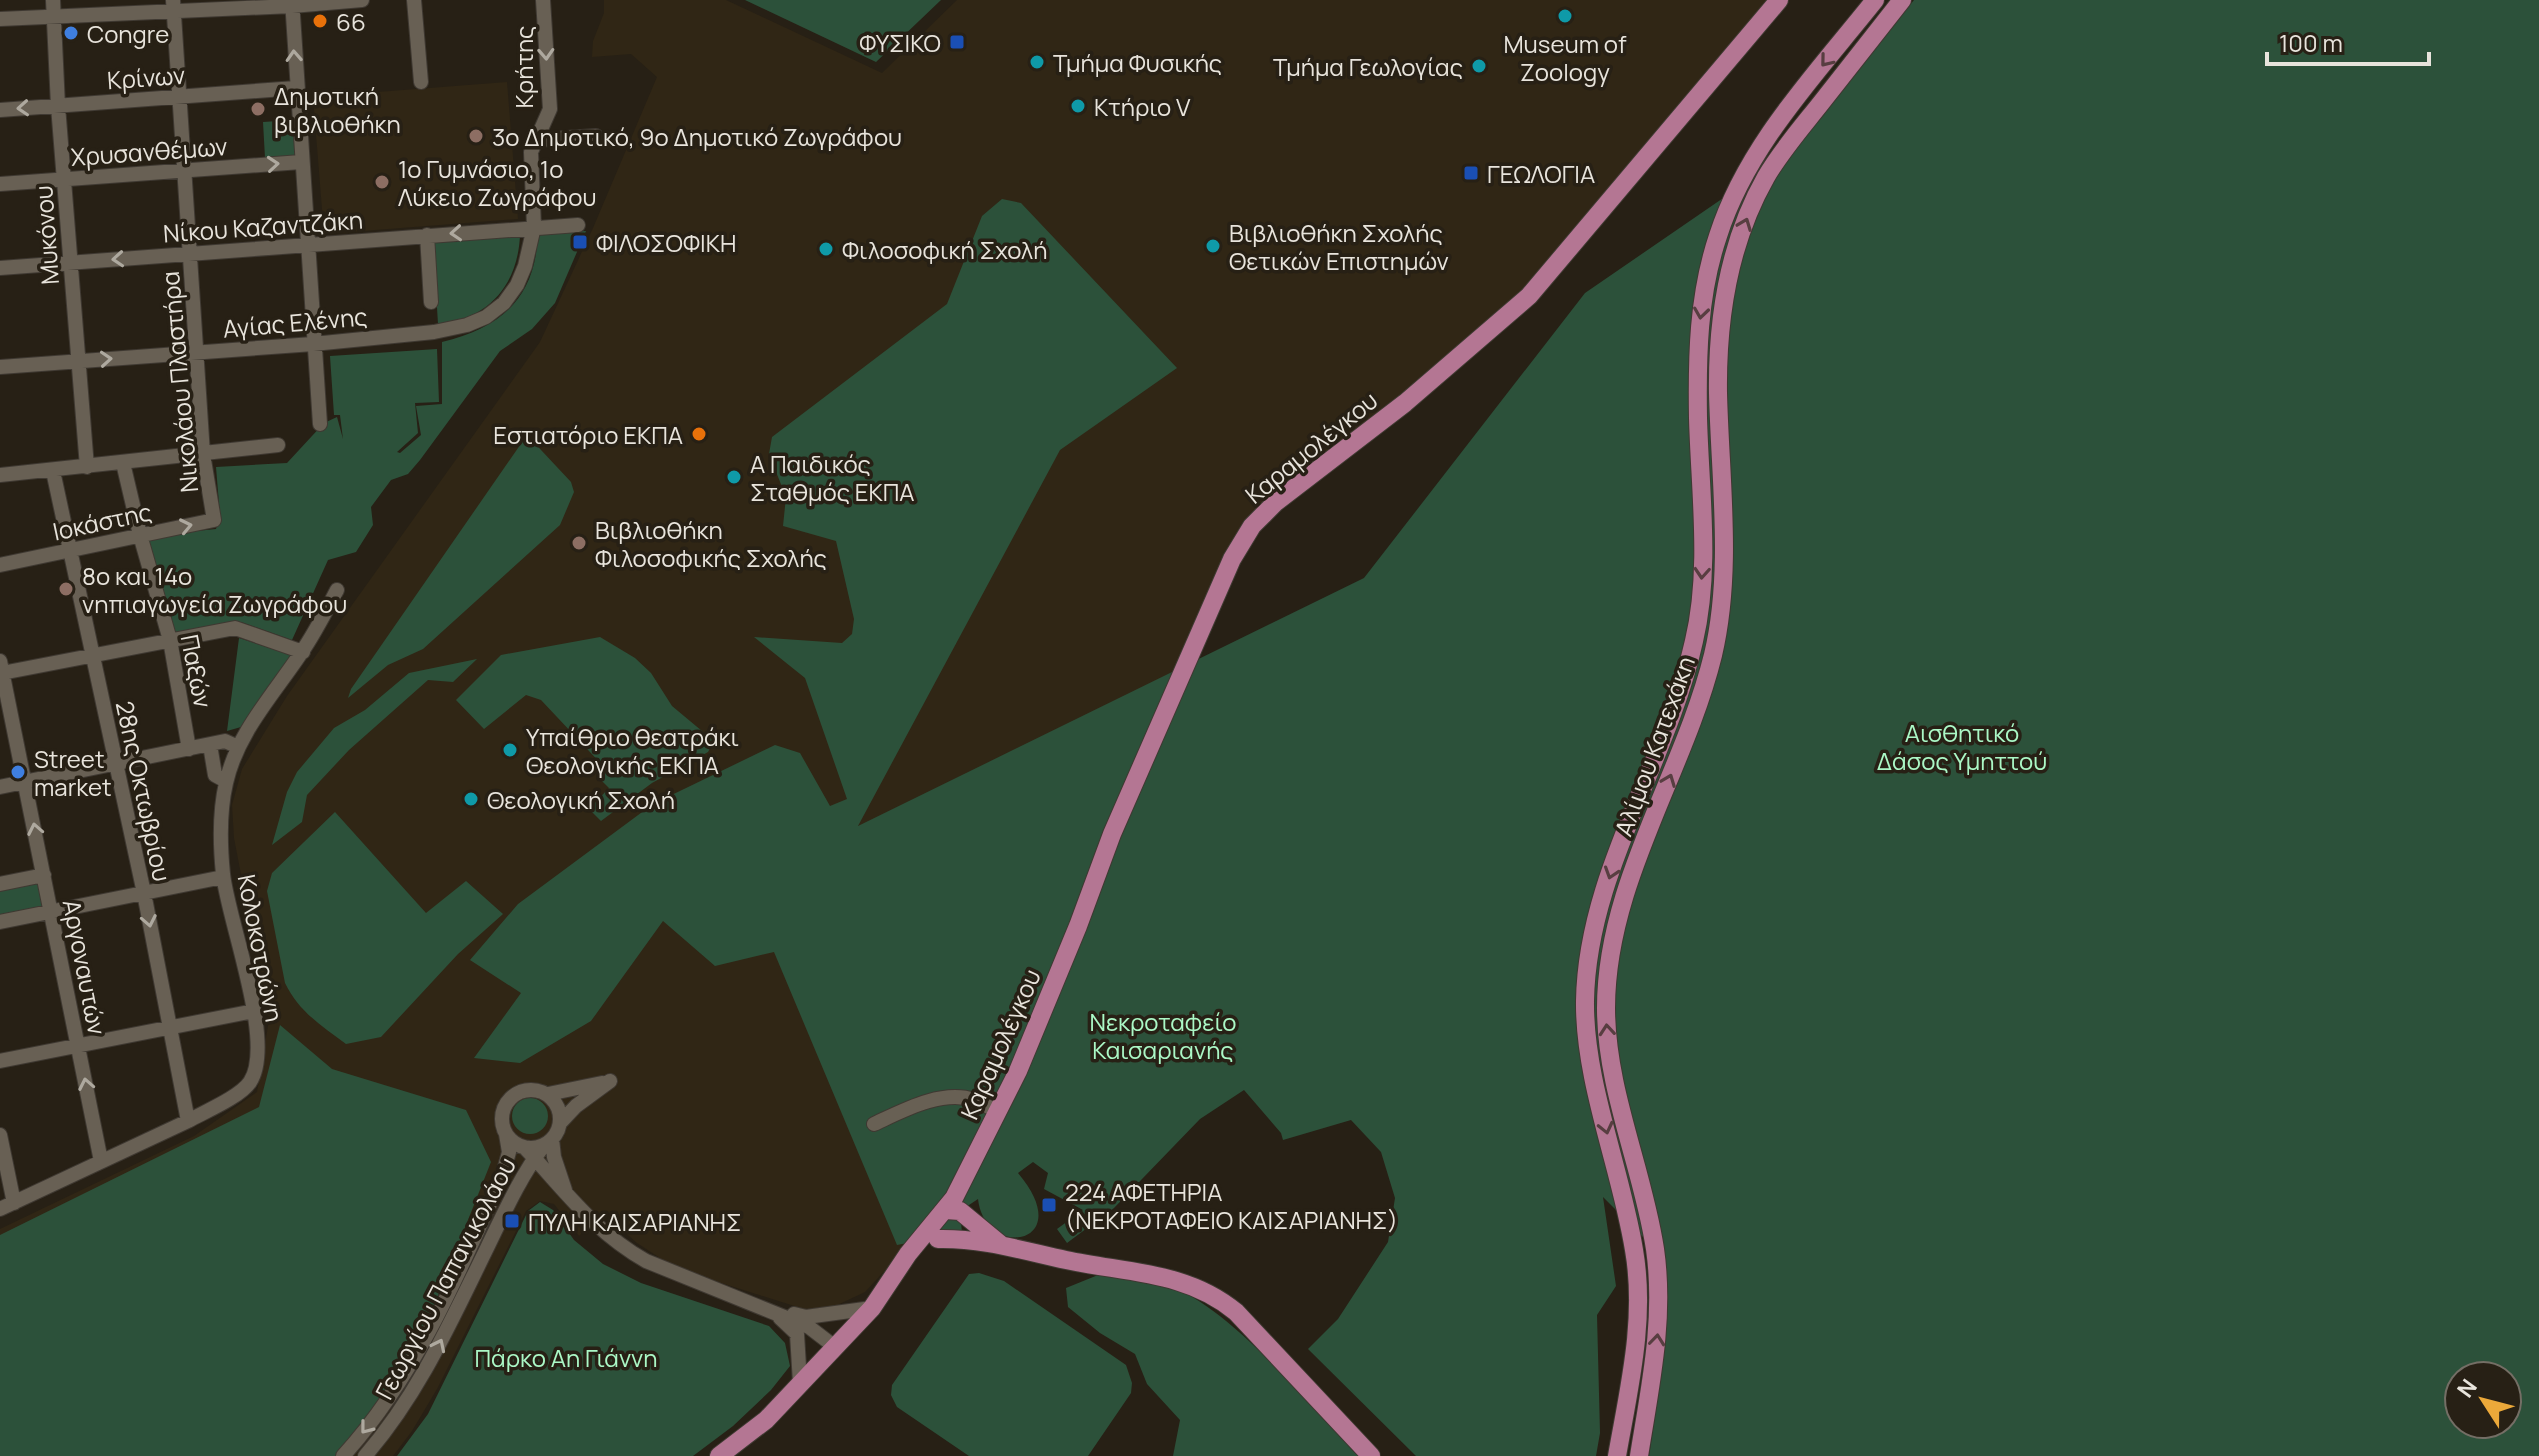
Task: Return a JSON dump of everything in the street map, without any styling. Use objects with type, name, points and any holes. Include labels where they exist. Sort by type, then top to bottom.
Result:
[{"type":"main road","name":"Καραμολέγκου","points":[[953,1214],[970,1166],[1018,1071],[1112,834],[1232,559],[1252,526],[1276,502],[1405,403],[1529,296],[1779,0]]},
{"type":"main road","name":"Αλίμου Κατεχάκη","points":[[1617,1456],[1635,1347],[1638,1287],[1634,1249],[1586,1033],[1587,970],[1609,879],[1683,685],[1699,620],[1703,558],[1698,358],[1705,287],[1717,237],[1746,170],[1772,131],[1875,0]]},
{"type":"main road","name":"Αλίμου Κατεχάκη","points":[[1639,1456],[1656,1348],[1659,1284],[1651,1227],[1613,1069],[1606,1030],[1606,1002],[1613,948],[1629,884],[1703,692],[1720,621],[1724,554],[1719,357],[1726,291],[1737,243],[1765,179],[1789,143],[1902,0]]},
{"type":"main road","points":[[953,1214],[965,1238]]},
{"type":"main road","points":[[938,1239],[953,1214]]},
{"type":"main road","points":[[953,1214],[1002,1246]]},
{"type":"main road","points":[[719,1456],[766,1420],[872,1308],[908,1254],[953,1214]]},
{"type":"main road","points":[[908,1254],[938,1239],[965,1238],[1100,1266],[1166,1276],[1218,1298],[1236,1312],[1371,1456]]},
{"type":"street","name":"Μυκόνου","points":[[53,0],[58,106],[87,467]]},
{"type":"street","points":[[0,19],[173,6],[362,0]]},
{"type":"street","points":[[414,0],[421,82]]},
{"type":"street","name":"Κρήτης","points":[[534,227],[531,152],[550,109],[543,0]]},
{"type":"street","points":[[292,3],[320,424]]},
{"type":"street","name":"Νικολάου Πλαστήρα","points":[[173,6],[203,454],[214,520]]},
{"type":"street","name":"Κρίνων","points":[[0,110],[296,88]]},
{"type":"street","points":[[536,140],[596,136]]},
{"type":"street","name":"Χρυσανθέμων","points":[[0,184],[301,162]]},
{"type":"street","name":"Νίκου Καζαντζάκη","points":[[0,268],[578,225]]},
{"type":"street","name":"Αγίας Ελένης","points":[[0,367],[313,344],[450,330],[486,317],[504,303],[517,285],[525,266],[534,227]]},
{"type":"street","points":[[427,235],[431,302]]},
{"type":"street","points":[[0,475],[278,445]]},
{"type":"street","name":"Παξών","points":[[123,463],[170,640],[189,749]]},
{"type":"street","name":"28ης Οκτωβρίου","points":[[53,471],[144,893],[188,1121]]},
{"type":"street","name":"Ιοκάστης","points":[[0,565],[214,520]]},
{"type":"street","name":"Κολοκοτρώνη","points":[[0,1209],[188,1121],[218,1105],[250,1082],[257,1040],[254,1011],[223,877],[220,816],[226,781],[238,747],[303,652],[337,590]]},
{"type":"street","points":[[1,667],[92,655],[235,628],[303,652]]},
{"type":"street","name":"Αργοναυτών","points":[[1,667],[101,1161]]},
{"type":"street","points":[[0,787],[225,741],[238,747]]},
{"type":"street","points":[[210,745],[215,775],[226,781]]},
{"type":"street","points":[[0,884],[44,875]]},
{"type":"street","points":[[0,922],[223,877]]},
{"type":"street","points":[[0,1061],[254,1011]]},
{"type":"street","points":[[539,1147],[576,1106],[610,1081],[548,1094]]},
{"type":"street","points":[[560,1123],[556,1102],[548,1094],[533,1089],[520,1091],[510,1098],[502,1120],[506,1134],[514,1142],[539,1147],[554,1157],[565,1190]]},
{"type":"street","points":[[874,1124],[927,1103],[950,1098],[972,1099],[997,1111]]},
{"type":"street","name":"Γεωργίου Παπανικολάου","points":[[343,1456],[392,1394],[439,1313],[503,1174],[509,1152],[506,1134]]},
{"type":"street","points":[[0,1135],[14,1203]]},
{"type":"street","points":[[539,1147],[549,1176],[591,1221],[622,1247],[646,1261],[809,1327],[835,1347]]},
{"type":"street","name":"Γεωργίου Παπανικολάου","points":[[365,1456],[408,1402],[539,1147]]},
{"type":"street","points":[[525,1174],[549,1176]]},
{"type":"street","points":[[767,1308],[806,1317],[872,1308]]},
{"type":"street","points":[[767,1308],[797,1334],[800,1383]]},
{"type":"shaded area","points":[[604,0],[726,0],[882,73],[957,0],[1769,0],[1495,325],[1246,526],[941,1210],[865,1292],[833,1307],[804,1309],[677,1269],[637,1243],[602,1212],[579,1236],[554,1204],[540,1201],[526,1211],[437,1389],[393,1456],[0,1456],[0,1229],[194,1136],[257,1092],[269,1020],[234,838],[232,805],[242,769],[287,696],[540,342],[593,228],[657,77],[631,54],[592,57],[593,41],[604,13]]},
{"type":"shaded area","name":"1ο Γυμνάσιο, 1ο Λύκειο Ζωγράφου","points":[[507,82],[518,219],[324,234],[313,97]]},
{"type":"green space","points":[[745,0],[941,0],[876,62]]},
{"type":"green space","name":"Αισθητικό Δάσος Υμηττού","points":[[1914,0],[2539,0],[2539,1456],[1649,1456],[1661,1377],[1664,1308],[1660,1254],[1603,1197],[1616,1286],[1597,1315],[1600,1433],[1596,1456],[1416,1456],[1308,1349],[1338,1319],[1388,1242],[1395,1198],[1381,1152],[1351,1120],[1283,1140],[1281,1133],[1244,1090],[1200,1119],[1114,1208],[1067,1243],[1057,1229],[1083,1210],[1044,1189],[1048,1173],[1033,1162],[1018,1173],[1034,1197],[1038,1216],[1034,1229],[1024,1236],[1010,1237],[996,1231],[984,1219],[978,1199],[960,1211],[962,1233],[897,1245],[774,952],[715,966],[663,921],[591,1021],[520,1063],[474,1058],[521,993],[470,960],[518,904],[653,804],[775,745],[800,753],[830,806],[847,799],[805,678],[754,637],[842,643],[852,634],[854,619],[836,541],[783,526],[786,497],[769,454],[772,437],[947,304],[982,216],[1002,199],[1021,203],[1177,368],[1060,450],[858,826],[1364,578],[1585,293],[1796,148]]},
{"type":"green space","points":[[293,120],[296,156],[265,158],[263,122]]},
{"type":"green space","points":[[586,231],[555,303],[532,329],[500,351],[408,474],[391,480],[371,507],[373,525],[356,552],[328,560],[292,640],[241,622],[174,633],[146,536],[216,529],[220,516],[216,467],[287,463],[324,423],[337,417],[343,439],[340,415],[334,415],[330,356],[437,349],[439,402],[415,403],[418,433],[397,452],[400,453],[421,435],[416,406],[442,404],[442,342],[482,328],[512,306],[531,275],[538,232]]},
{"type":"green space","points":[[520,235],[513,269],[497,297],[472,315],[438,324],[433,242]]},
{"type":"green space","points":[[527,435],[571,482],[574,492],[560,525],[423,649],[388,665],[348,698],[351,689]]},
{"type":"green space","points":[[600,637],[635,658],[651,673],[672,706],[714,741],[708,752],[652,783],[601,821],[589,809],[609,788],[597,776],[605,768],[541,700],[526,695],[484,729],[456,700],[501,655]]},
{"type":"green space","points":[[239,638],[291,655],[241,727],[227,731]]},
{"type":"green space","points":[[477,659],[453,682],[428,680],[349,750],[307,795],[302,822],[272,845],[287,792],[297,772],[334,728],[365,710],[409,673]]},
{"type":"green space","points":[[335,812],[426,913],[466,881],[503,914],[458,954],[381,1037],[346,1044],[304,1010],[285,983],[267,891],[272,873]]},
{"type":"green space","points":[[44,875],[51,912],[0,922],[0,884]]},
{"type":"green space","points":[[280,1025],[332,1069],[466,1110],[491,1162],[433,1308],[401,1375],[337,1456],[0,1456],[0,1235],[259,1107]]},
{"type":"green space","points":[[530,1098],[543,1103],[548,1116],[543,1129],[530,1134],[517,1129],[512,1116],[517,1103]]},
{"type":"green space","name":"Πάρκο Αη Γιάννη","points":[[540,1202],[553,1210],[574,1240],[603,1264],[641,1283],[769,1326],[785,1343],[790,1366],[771,1390],[733,1426],[693,1456],[397,1456],[428,1414],[528,1211]]},
{"type":"green space","points":[[979,1273],[1004,1281],[1126,1365],[1132,1383],[1131,1393],[1088,1456],[969,1456],[897,1407],[891,1395],[892,1385],[969,1274]]},
{"type":"green space","points":[[1103,1273],[1157,1281],[1211,1309],[1265,1356],[1358,1456],[1173,1456],[1180,1420],[1147,1384],[1135,1354],[1100,1333],[1068,1307],[1066,1288]]},
{"type":"place","name":"Museum of Zoology","points":[[1565,16]]},
{"type":"place","name":"66","points":[[320,21]]},
{"type":"place","name":"Congre","points":[[71,33]]},
{"type":"place","name":"ΦΥΣΙΚΟ","points":[[957,42]]},
{"type":"place","name":"Τμήμα Φυσικής","points":[[1037,62]]},
{"type":"place","name":"Τμήμα Γεωλογίας","points":[[1479,66]]},
{"type":"place","name":"Κτήριο V","points":[[1078,106]]},
{"type":"place","name":"Δημοτική βιβλιοθήκη","points":[[258,109]]},
{"type":"place","name":"3ο Δημοτικό, 9ο Δημοτικό Ζωγράφου","points":[[476,136]]},
{"type":"place","name":"ΓΕΩΛΟΓΙΑ","points":[[1471,173]]},
{"type":"place","name":"1ο Γυμνάσιο, 1ο Λύκειο Ζωγράφου","points":[[382,182]]},
{"type":"place","name":"ΦΙΛΟΣΟΦΙΚΗ","points":[[580,242]]},
{"type":"place","name":"Βιβλιοθήκη Σχολής Θετικών Επιστημών","points":[[1213,246]]},
{"type":"place","name":"Φιλοσοφική Σχολή","points":[[826,249]]},
{"type":"place","name":"Εστιατόριο ΕΚΠΑ","points":[[699,434]]},
{"type":"place","name":"Α Παιδικός Σταθμός ΕΚΠΑ","points":[[734,477]]},
{"type":"place","name":"Βιβλιοθήκη Φιλοσοφικής Σχολής","points":[[579,543]]},
{"type":"place","name":"8ο και 14ο νηπιαγωγεία Ζωγράφου","points":[[66,589]]},
{"type":"place","name":"Υπαίθριο θεατράκι Θεολογικής ΕΚΠΑ","points":[[510,750]]},
{"type":"place","name":"Street market","points":[[18,772]]},
{"type":"place","name":"Θεολογική Σχολή","points":[[471,799]]},
{"type":"place","name":"224 ΑΦΕΤΗΡΙΑ (ΝΕΚΡΟΤΑΦΕΙΟ ΚΑΙΣΑΡΙΑΝΗΣ)","points":[[1049,1205]]},
{"type":"place","name":"ΠΥΛΗ ΚΑΙΣΑΡΙΑΝΗΣ","points":[[512,1221]]},
{"type":"park label","name":"Νεκροταφείο Καισαριανής","points":[[1163,1035]]}]
